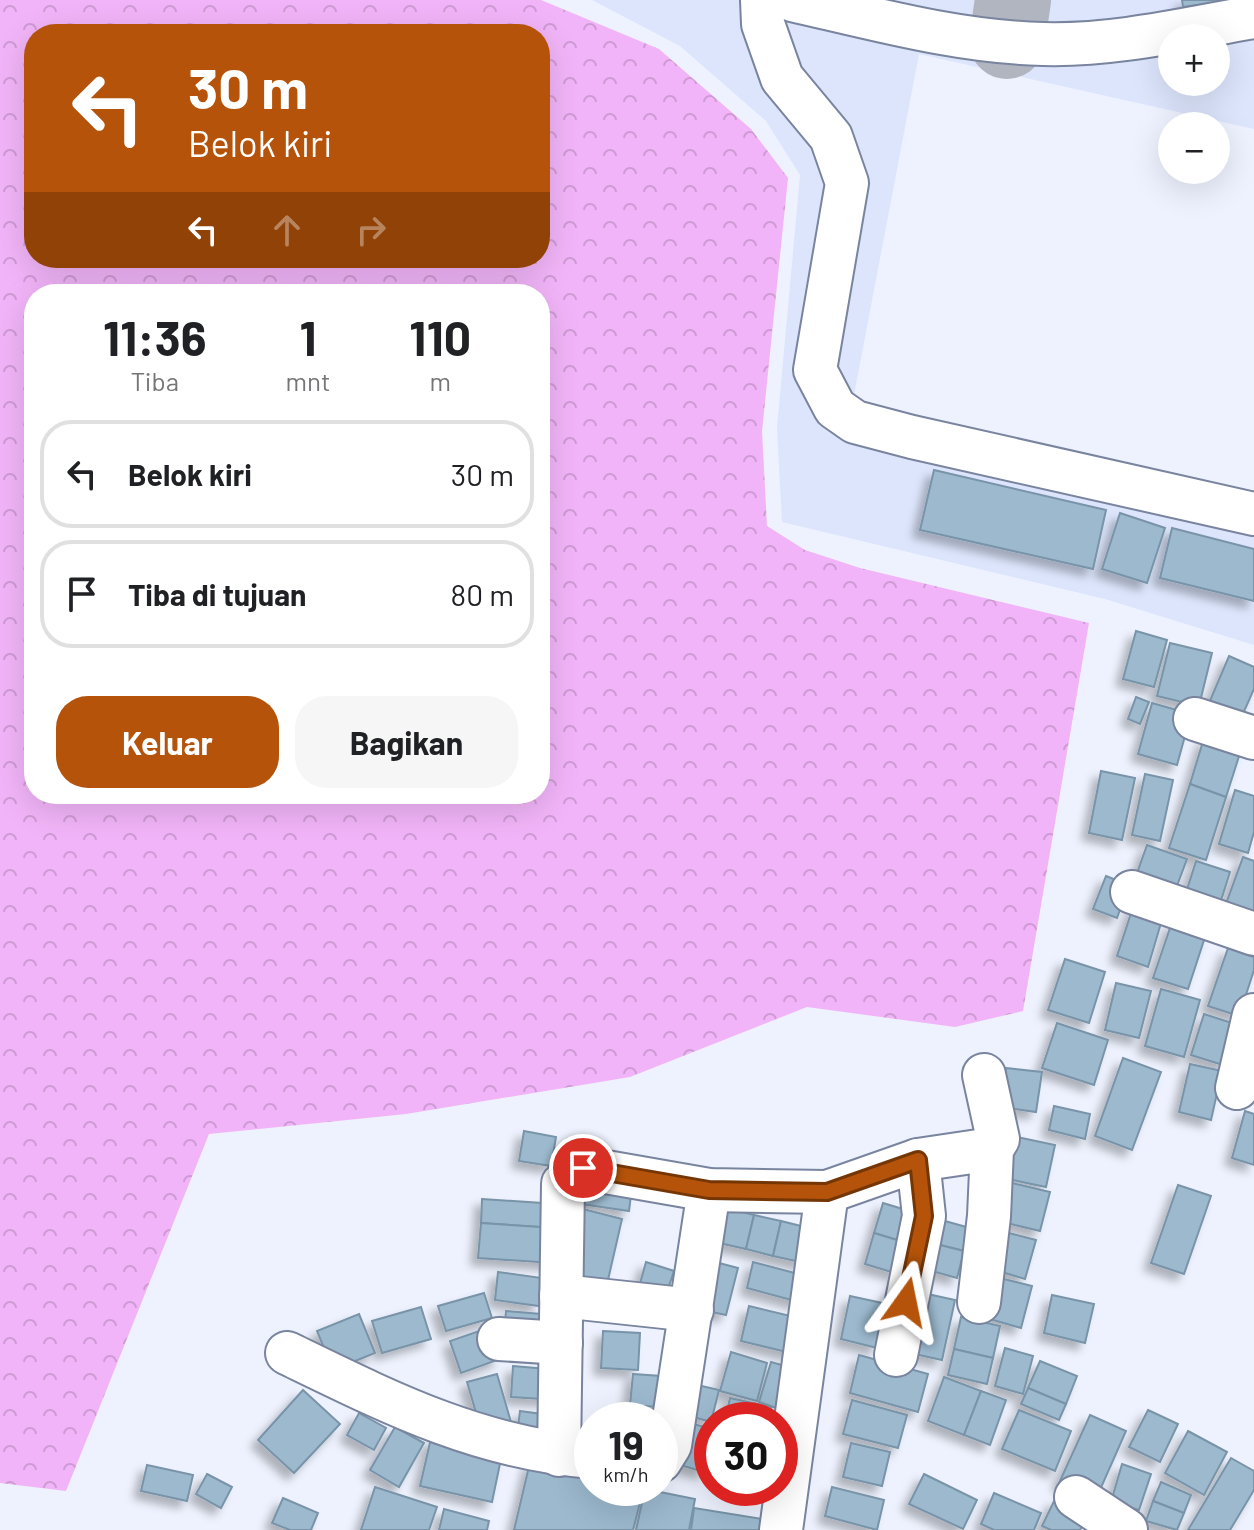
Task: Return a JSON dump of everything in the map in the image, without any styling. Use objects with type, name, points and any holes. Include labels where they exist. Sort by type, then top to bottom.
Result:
[{"type":"street","points":[[762,0],[763,24],[782,78],[831,137],[847,183],[815,370],[835,408],[855,422],[1254,514]]},
{"type":"street","points":[[792,0],[928,32],[1045,44],[1132,38],[1254,17]]},
{"type":"street","points":[[1195,719],[1254,738]]},
{"type":"street","points":[[1132,892],[1254,934]]},
{"type":"street","points":[[1237,1088],[1254,1015]]},
{"type":"street","points":[[979,1302],[989,1216],[992,1149],[998,1139],[984,1075]]},
{"type":"street","points":[[574,1441],[561,1343],[563,1184],[573,1173],[583,1168],[709,1190],[827,1192],[918,1160],[992,1149]]},
{"type":"street","points":[[896,1355],[924,1216],[918,1160]]},
{"type":"street","points":[[677,1402],[709,1190]]},
{"type":"street","points":[[781,1530],[827,1192]]},
{"type":"street","points":[[561,1296],[692,1310]]},
{"type":"street","points":[[499,1339],[561,1343]]},
{"type":"street","points":[[287,1353],[411,1414],[491,1440],[574,1456]]},
{"type":"street","points":[[1076,1497],[1126,1530]]},
{"type":"shaded area","points":[[592,0],[1254,0],[1254,129],[1230,124],[1230,112],[1178,112],[919,54],[850,416],[1254,506],[1254,645],[1105,599],[782,522],[777,428],[800,175],[766,121],[680,46]]},
{"type":"green space","points":[[0,0],[541,0],[659,49],[751,129],[788,178],[762,431],[767,526],[805,550],[860,568],[1089,623],[1023,1011],[955,1027],[807,1007],[630,1077],[406,1114],[209,1134],[66,1491],[0,1483]]},
{"type":"building","points":[[1182,0],[1238,0],[1183,7]]},
{"type":"building","points":[[934,470],[1106,510],[1093,569],[920,530]]},
{"type":"building","points":[[1120,513],[1165,528],[1147,583],[1102,569]]},
{"type":"building","points":[[1172,528],[1254,549],[1254,601],[1160,578]]},
{"type":"building","points":[[1136,631],[1167,640],[1154,687],[1123,679]]},
{"type":"building","points":[[1170,643],[1212,653],[1199,706],[1157,696]]},
{"type":"building","points":[[1229,656],[1254,667],[1254,689],[1238,725],[1206,710]]},
{"type":"building","points":[[1136,697],[1149,702],[1140,724],[1128,719]]},
{"type":"building","points":[[1152,703],[1191,714],[1177,765],[1138,754]]},
{"type":"building","points":[[1204,738],[1241,750],[1226,797],[1190,784]]},
{"type":"building","points":[[1101,771],[1135,778],[1122,840],[1089,833]]},
{"type":"building","points":[[1145,774],[1173,780],[1160,841],[1132,835]]},
{"type":"building","points":[[1190,784],[1226,797],[1206,860],[1169,848]]},
{"type":"building","points":[[1235,790],[1254,796],[1254,832],[1248,853],[1219,844]]},
{"type":"building","points":[[1147,845],[1187,859],[1175,891],[1136,876]]},
{"type":"building","points":[[1243,857],[1254,861],[1254,923],[1223,912]]},
{"type":"building","points":[[1196,861],[1230,872],[1219,907],[1185,896]]},
{"type":"building","points":[[1106,876],[1129,885],[1117,918],[1093,909]]},
{"type":"building","points":[[1134,904],[1164,913],[1148,967],[1117,956]]},
{"type":"building","points":[[1172,922],[1206,934],[1188,989],[1153,978]]},
{"type":"building","points":[[1228,948],[1254,957],[1254,970],[1239,1016],[1208,1006]]},
{"type":"building","points":[[1065,959],[1105,972],[1089,1023],[1048,1010]]},
{"type":"building","points":[[1116,983],[1151,991],[1139,1038],[1105,1030]]},
{"type":"building","points":[[1161,989],[1200,1000],[1184,1057],[1145,1046]]},
{"type":"building","points":[[1204,1014],[1238,1025],[1226,1066],[1191,1055]]},
{"type":"building","points":[[1057,1023],[1108,1040],[1094,1085],[1042,1068]]},
{"type":"building","points":[[1123,1058],[1161,1072],[1132,1150],[1095,1136]]},
{"type":"building","points":[[1190,1064],[1222,1071],[1211,1120],[1179,1112]]},
{"type":"building","points":[[1006,1068],[1042,1072],[1036,1112],[1001,1107]]},
{"type":"building","points":[[1054,1106],[1090,1114],[1085,1139],[1049,1130]]},
{"type":"building","points":[[1245,1111],[1254,1114],[1254,1165],[1232,1158]]},
{"type":"building","points":[[524,1131],[556,1137],[551,1166],[519,1161]]},
{"type":"building","points":[[1017,1137],[1055,1145],[1046,1187],[1008,1179]]},
{"type":"building","points":[[579,1172],[633,1179],[629,1211],[574,1203]]},
{"type":"building","points":[[1008,1182],[1050,1192],[1040,1231],[998,1221]]},
{"type":"building","points":[[1178,1185],[1211,1196],[1184,1274],[1151,1263]]},
{"type":"building","points":[[482,1199],[557,1204],[555,1228],[481,1223]]},
{"type":"building","points":[[883,1203],[916,1213],[907,1243],[874,1233]]},
{"type":"building","points":[[727,1208],[754,1215],[746,1249],[719,1243]]},
{"type":"building","points":[[583,1209],[622,1219],[605,1293],[565,1284]]},
{"type":"building","points":[[754,1215],[781,1221],[773,1256],[746,1249]]},
{"type":"building","points":[[934,1218],[970,1228],[964,1251],[928,1242]]},
{"type":"building","points":[[781,1221],[813,1229],[805,1263],[773,1256]]},
{"type":"building","points":[[481,1223],[555,1228],[553,1263],[478,1258]]},
{"type":"building","points":[[1005,1232],[1036,1240],[1025,1279],[995,1270]]},
{"type":"building","points":[[874,1233],[907,1243],[898,1274],[865,1264]]},
{"type":"building","points":[[928,1242],[964,1251],[957,1278],[921,1268]]},
{"type":"building","points":[[646,1262],[674,1271],[666,1295],[639,1287]]},
{"type":"building","points":[[753,1262],[806,1276],[799,1302],[747,1288]]},
{"type":"building","points":[[719,1263],[738,1268],[726,1315],[707,1311]]},
{"type":"building","points":[[498,1272],[542,1278],[539,1306],[495,1300]]},
{"type":"building","points":[[996,1277],[1032,1286],[1021,1328],[986,1318]]},
{"type":"building","points":[[484,1293],[492,1318],[446,1331],[438,1306]]},
{"type":"building","points":[[923,1293],[955,1300],[942,1360],[910,1353]]},
{"type":"building","points":[[1052,1295],[1094,1304],[1085,1343],[1044,1333]]},
{"type":"building","points":[[850,1296],[887,1304],[877,1348],[841,1339]]},
{"type":"building","points":[[749,1306],[803,1319],[795,1354],[741,1341]]},
{"type":"building","points":[[421,1307],[431,1339],[382,1353],[372,1321]]},
{"type":"building","points":[[506,1311],[553,1315],[552,1337],[504,1333]]},
{"type":"building","points":[[359,1314],[375,1353],[333,1370],[317,1331]]},
{"type":"building","points":[[961,1317],[1000,1326],[993,1358],[954,1349]]},
{"type":"building","points":[[488,1328],[500,1359],[461,1373],[450,1341]]},
{"type":"building","points":[[603,1331],[640,1333],[638,1370],[601,1368]]},
{"type":"building","points":[[1005,1348],[1033,1356],[1023,1394],[995,1386]]},
{"type":"building","points":[[954,1349],[993,1358],[987,1384],[948,1375]]},
{"type":"building","points":[[731,1352],[767,1363],[757,1401],[720,1391]]},
{"type":"building","points":[[859,1355],[928,1374],[918,1412],[850,1393]]},
{"type":"building","points":[[1040,1361],[1077,1376],[1066,1404],[1028,1388]]},
{"type":"building","points":[[771,1362],[789,1367],[778,1402],[759,1402]]},
{"type":"building","points":[[513,1366],[559,1370],[558,1400],[511,1397]]},
{"type":"building","points":[[497,1374],[511,1422],[481,1430],[467,1382]]},
{"type":"building","points":[[633,1374],[676,1377],[674,1402],[630,1402]]},
{"type":"building","points":[[944,1377],[981,1391],[964,1435],[928,1421]]},
{"type":"building","points":[[693,1384],[719,1390],[716,1402],[694,1402],[694,1417],[686,1415]]},
{"type":"building","points":[[1028,1388],[1066,1404],[1059,1420],[1021,1404]]},
{"type":"building","points":[[303,1390],[340,1424],[294,1473],[258,1440]]},
{"type":"building","points":[[981,1391],[1006,1400],[990,1445],[964,1435]]},
{"type":"building","points":[[852,1400],[907,1415],[898,1448],[843,1434]]},
{"type":"building","points":[[1019,1410],[1071,1431],[1055,1471],[1002,1449]]},
{"type":"building","points":[[1148,1410],[1178,1424],[1160,1462],[1129,1447]]},
{"type":"building","points":[[520,1411],[557,1416],[516,1443]]},
{"type":"building","points":[[359,1413],[386,1428],[374,1450],[347,1435]]},
{"type":"building","points":[[1090,1415],[1126,1431],[1096,1499],[1059,1483]]},
{"type":"building","points":[[682,1421],[694,1424],[694,1469],[678,1464],[678,1435]]},
{"type":"building","points":[[395,1427],[424,1443],[399,1487],[370,1470]]},
{"type":"building","points":[[1188,1431],[1227,1452],[1204,1495],[1165,1473]]},
{"type":"building","points":[[431,1438],[502,1454],[492,1502],[420,1486]]},
{"type":"building","points":[[851,1443],[890,1452],[882,1486],[843,1477]]},
{"type":"building","points":[[1231,1458],[1254,1471],[1254,1490],[1230,1530],[1188,1530]]},
{"type":"building","points":[[530,1462],[574,1473],[574,1506],[639,1506],[633,1530],[514,1530]]},
{"type":"building","points":[[1122,1464],[1151,1474],[1139,1510],[1111,1502]]},
{"type":"building","points":[[147,1465],[193,1475],[187,1501],[141,1491]]},
{"type":"building","points":[[207,1474],[232,1487],[221,1508],[196,1494]]},
{"type":"building","points":[[924,1474],[977,1500],[963,1529],[909,1504]]},
{"type":"building","points":[[1161,1482],[1191,1495],[1184,1513],[1153,1501]]},
{"type":"building","points":[[375,1487],[437,1507],[429,1530],[361,1530]]},
{"type":"building","points":[[832,1487],[884,1500],[877,1530],[825,1516]]},
{"type":"building","points":[[994,1493],[1041,1513],[1034,1530],[994,1530],[981,1524]]},
{"type":"building","points":[[678,1496],[694,1499],[689,1530],[636,1530],[641,1506],[678,1506]]},
{"type":"building","points":[[283,1498],[318,1513],[311,1530],[290,1530],[272,1523]]},
{"type":"building","points":[[1055,1499],[1088,1514],[1080,1530],[1051,1530],[1042,1526]]},
{"type":"building","points":[[1153,1501],[1184,1513],[1177,1530],[1146,1521]]},
{"type":"building","points":[[694,1508],[781,1522],[779,1530],[691,1530]]},
{"type":"building","points":[[444,1509],[489,1521],[487,1530],[439,1530]]},
{"type":"taxiway","points":[[1007,41],[1013,0]]},
{"type":"route","points":[[583,1168],[709,1190],[827,1192],[918,1160],[924,1216],[906,1302]]}]
